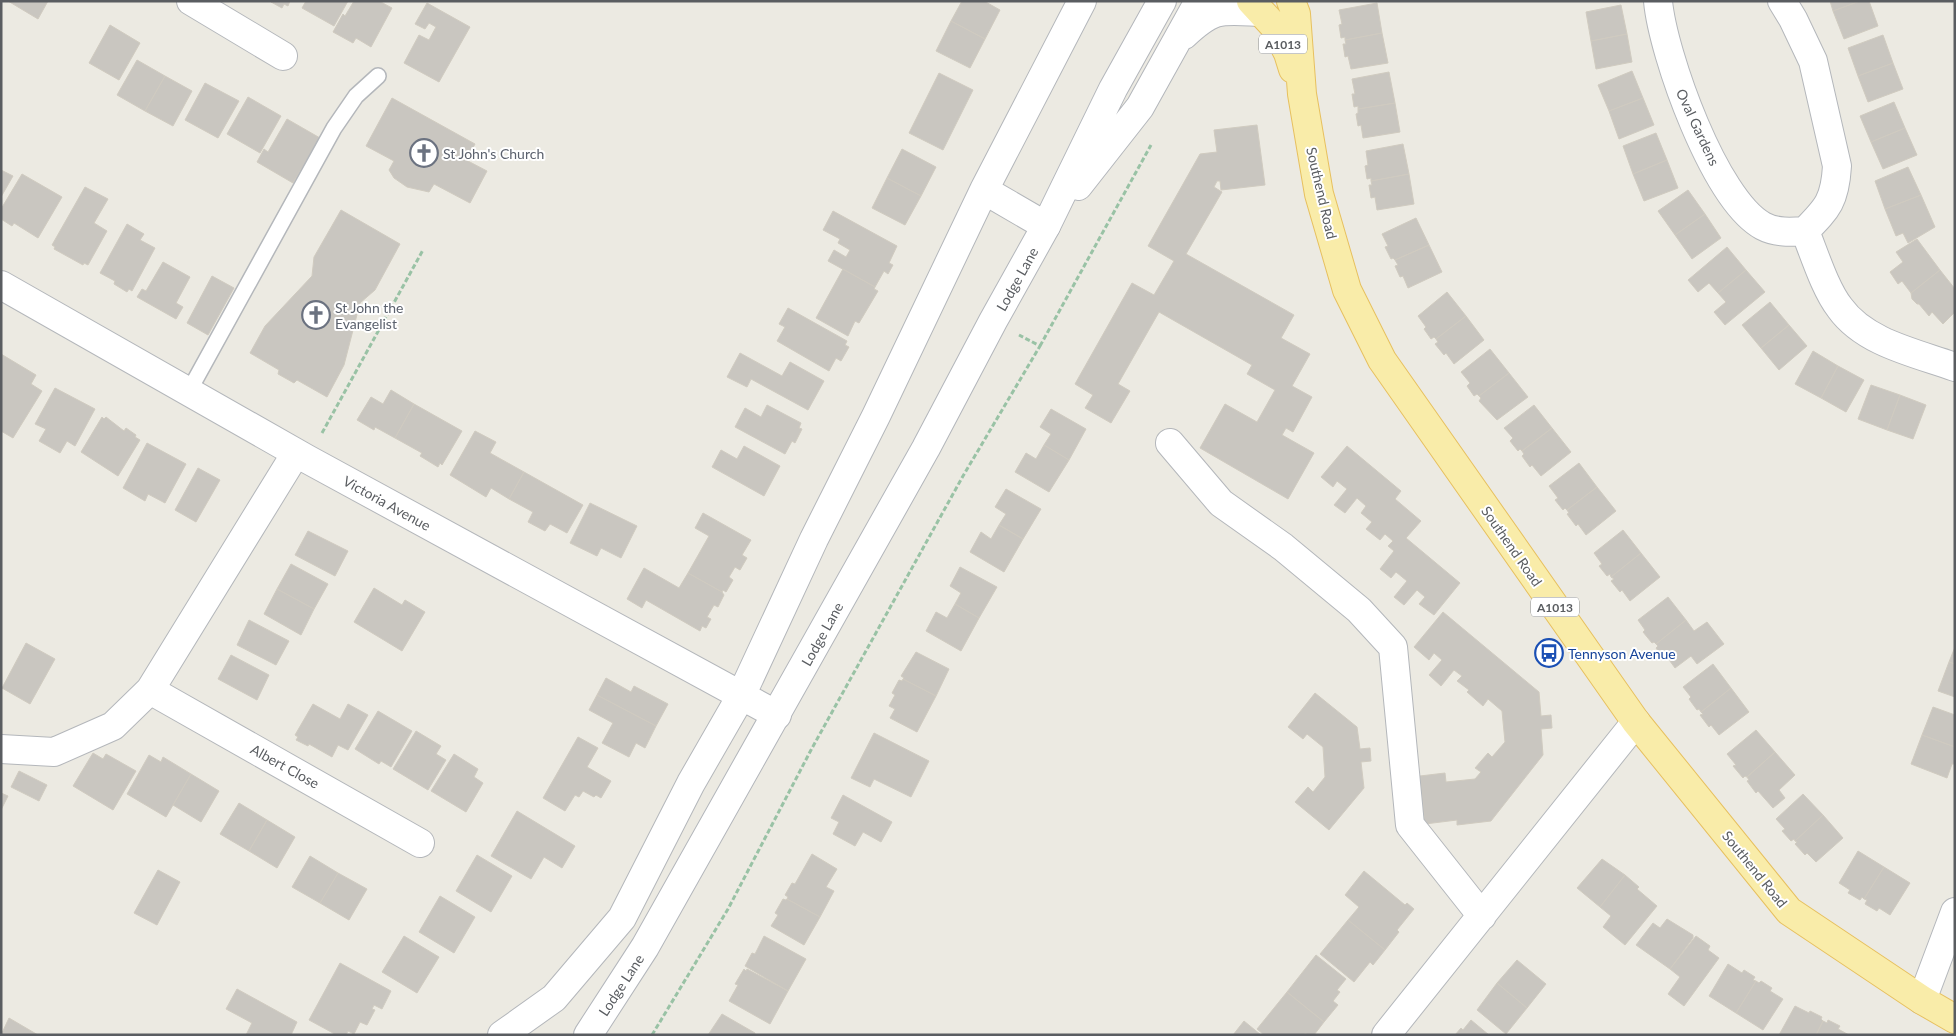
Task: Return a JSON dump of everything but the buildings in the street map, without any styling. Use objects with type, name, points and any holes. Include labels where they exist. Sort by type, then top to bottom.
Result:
[{"type":"main road","name":"Southend Road","points":[[1291,1],[1296,14],[1302,94],[1320,194],[1347,290],[1382,360],[1636,722],[1789,911],[1922,1000],[1955,1019]]},
{"type":"main road","name":"Southend Road","points":[[1255,7],[1274,26],[1302,94]]},
{"type":"street","points":[[191,1],[283,56]]},
{"type":"street","points":[[502,1035],[554,998],[622,918],[691,783],[741,696],[814,539],[876,416],[984,190],[1082,1]]},
{"type":"street","name":"Lodge Lane","points":[[588,1035],[645,947],[926,448],[1046,226],[1113,88],[1162,1]]},
{"type":"street","name":"Lodge Lane","points":[[1046,226],[1140,108],[1199,1]]},
{"type":"street","name":"Oval Gardens","points":[[1658,1],[1676,79],[1711,160],[1735,199],[1763,226],[1785,232],[1804,231]]},
{"type":"street","points":[[1782,1],[1793,19],[1813,61],[1837,166],[1836,183],[1832,199],[1821,215],[1804,231],[1820,269],[1839,308],[1854,323],[1888,343],[1955,367]]},
{"type":"street","name":"Lodge Lane","points":[[1177,41],[1198,22],[1222,10],[1255,7]]},
{"type":"street","points":[[984,190],[1046,226]]},
{"type":"street","name":"Victoria Avenue","points":[[1,285],[301,456],[777,715]]},
{"type":"street","points":[[1170,443],[1221,503],[1291,553],[1359,610],[1393,647],[1410,825],[1482,916]]},
{"type":"street","points":[[1,749],[54,752],[113,726],[150,690],[301,456]]},
{"type":"street","name":"Albert Close","points":[[150,690],[420,843]]},
{"type":"street","points":[[1386,1035],[1636,722]]},
{"type":"street","points":[[1922,1000],[1955,912]]},
{"type":"lane","points":[[189,391],[334,128],[356,96],[378,76]]},
{"type":"path","points":[[652,1035],[728,909],[816,741],[963,476],[1040,346],[1152,142]]},
{"type":"path","points":[[301,456],[423,250]]},
{"type":"path","points":[[993,321],[1040,346]]},
{"type":"place","name":"St John's Church","points":[[424,153]]},
{"type":"place","name":"St John the Evangelist","points":[[316,315]]},
{"type":"place","name":"Tennyson Avenue","points":[[1549,653]]}]
